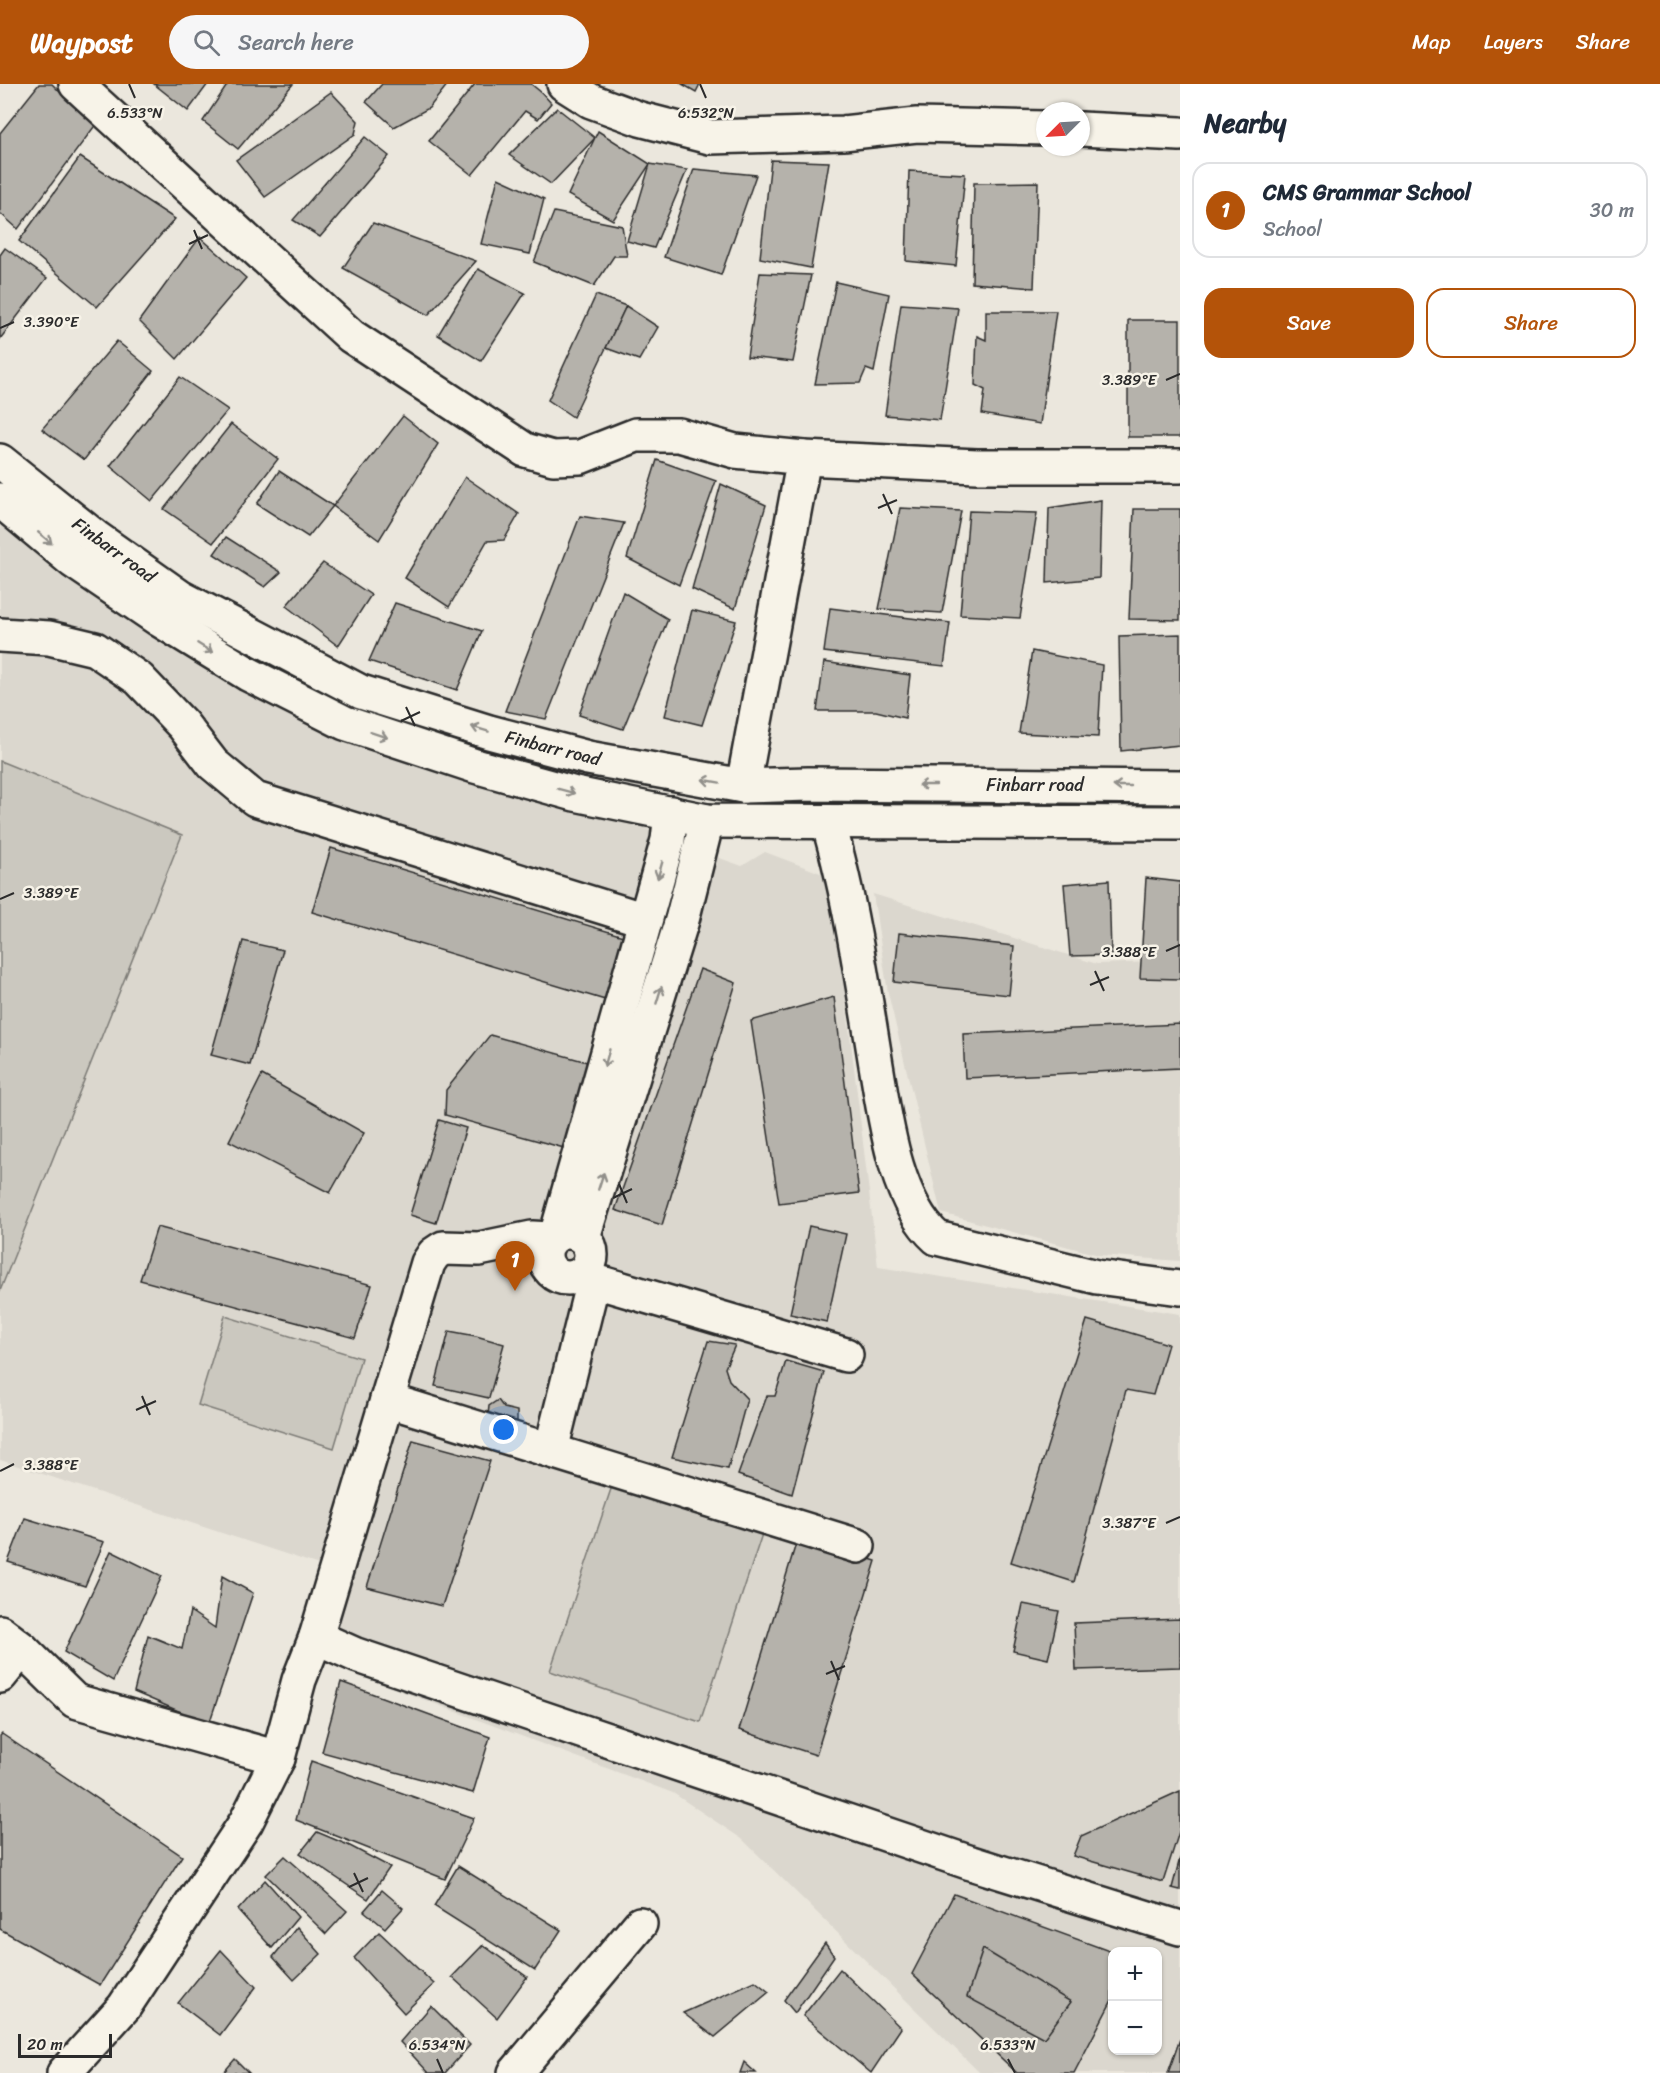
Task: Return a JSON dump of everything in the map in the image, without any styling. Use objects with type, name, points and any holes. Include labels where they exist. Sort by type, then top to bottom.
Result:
[{"type":"street","points":[[76,84],[351,336],[525,450],[553,458],[580,457],[636,435],[679,435],[735,451],[804,458],[977,466],[1180,466]]},
{"type":"street","points":[[564,84],[591,101],[640,119],[710,137],[843,133],[917,125],[1036,128]]},
{"type":"street","points":[[1090,129],[1180,134]]},
{"type":"street","points":[[743,786],[804,458]]},
{"type":"street","name":"Finbarr road","points":[[0,461],[95,537],[180,597],[361,692],[489,732],[588,758],[743,786],[808,784],[1180,787]]},
{"type":"street","name":"Finbarr road","points":[[0,500],[73,561],[160,620],[248,674],[345,723],[475,766],[564,791],[706,820],[1180,823]]},
{"type":"street","points":[[0,635],[49,638],[95,649],[139,679],[183,725],[213,764],[255,799],[647,916],[682,920]]},
{"type":"street","points":[[671,813],[668,840],[552,1272],[560,1277],[585,1279],[846,1355]]},
{"type":"street","points":[[64,2073],[124,2007],[246,1822],[278,1758],[299,1680],[316,1638],[428,1263],[434,1254],[443,1248],[479,1249],[512,1262],[559,1244],[682,920],[706,820]]},
{"type":"street","points":[[828,822],[837,852],[854,934],[887,1133],[908,1197],[924,1227],[937,1238],[1097,1277],[1180,1288]]},
{"type":"street","points":[[551,1450],[585,1279]]},
{"type":"street","points":[[387,1400],[858,1546]]},
{"type":"street","points":[[316,1638],[356,1655],[971,1863],[1180,1928]]},
{"type":"street","points":[[0,1676],[11,1641],[75,1701],[278,1758]]},
{"type":"street","points":[[515,2073],[640,1924]]},
{"type":"shaded area","points":[[0,510],[340,732],[630,815],[655,835],[742,866],[765,852],[831,877],[878,1267],[1180,1314],[1180,2073],[980,2073],[742,1839],[673,1793],[297,1652],[319,1565],[0,1460]]},
{"type":"shaded area","points":[[0,761],[182,835],[0,1291]]},
{"type":"shaded area","points":[[873,894],[1097,964],[1180,961],[1180,1261],[1099,1255],[941,1213],[888,993]]},
{"type":"shaded area","points":[[225,1316],[361,1358],[334,1448],[198,1405]]},
{"type":"shaded area","points":[[613,1483],[762,1534],[700,1722],[550,1671]]},
{"type":"building","points":[[39,84],[52,84],[70,102],[97,123],[18,229],[0,213],[0,133]]},
{"type":"building","points":[[154,84],[208,84],[188,111]]},
{"type":"building","points":[[228,84],[293,84],[238,149],[203,121]]},
{"type":"building","points":[[382,84],[448,84],[429,108],[394,127],[366,102]]},
{"type":"building","points":[[475,84],[531,84],[551,103],[538,119],[525,111],[472,175],[429,141]]},
{"type":"building","points":[[682,84],[700,84],[696,92]]},
{"type":"building","points":[[331,92],[358,121],[355,134],[265,197],[236,160]]},
{"type":"building","points":[[557,108],[595,138],[551,184],[509,155]]},
{"type":"building","points":[[598,131],[650,164],[613,220],[568,195]]},
{"type":"building","points":[[365,137],[389,156],[320,237],[293,220]]},
{"type":"building","points":[[80,157],[175,219],[97,307],[19,241]]},
{"type":"building","points":[[771,160],[829,162],[811,268],[760,258]]},
{"type":"building","points":[[650,164],[687,170],[654,248],[627,241]]},
{"type":"building","points":[[694,169],[756,175],[721,275],[664,257]]},
{"type":"building","points":[[909,171],[965,174],[956,266],[906,261]]},
{"type":"building","points":[[498,178],[544,199],[530,254],[481,244]]},
{"type":"building","points":[[1038,182],[1034,288],[972,283],[974,183]]},
{"type":"building","points":[[554,212],[622,226],[627,256],[614,256],[594,286],[534,262]]},
{"type":"building","points":[[373,223],[476,261],[428,315],[343,268]]},
{"type":"building","points":[[200,237],[246,278],[177,359],[139,321]]},
{"type":"building","points":[[5,248],[47,278],[0,339],[0,255]]},
{"type":"building","points":[[478,269],[525,293],[481,361],[438,335]]},
{"type":"building","points":[[760,273],[811,275],[793,362],[747,357]]},
{"type":"building","points":[[836,282],[889,294],[874,372],[866,369],[860,383],[815,384]]},
{"type":"building","points":[[596,295],[626,306],[573,417],[548,400]]},
{"type":"building","points":[[901,304],[958,308],[940,420],[885,415]]},
{"type":"building","points":[[626,306],[658,327],[639,360],[606,348]]},
{"type":"building","points":[[986,311],[1056,311],[1040,424],[982,414],[985,390],[975,385],[977,336],[986,340]]},
{"type":"building","points":[[1128,320],[1180,320],[1180,437],[1128,437]]},
{"type":"building","points":[[117,341],[153,371],[84,460],[42,429]]},
{"type":"building","points":[[180,377],[228,410],[152,501],[110,466]]},
{"type":"building","points":[[403,416],[438,444],[379,540],[333,506]]},
{"type":"building","points":[[231,424],[278,459],[213,543],[164,509]]},
{"type":"building","points":[[657,460],[716,481],[679,585],[627,558]]},
{"type":"building","points":[[279,471],[333,506],[308,537],[257,504]]},
{"type":"building","points":[[465,477],[519,514],[504,540],[487,541],[449,607],[405,578]]},
{"type":"building","points":[[721,484],[766,505],[735,609],[692,589]]},
{"type":"building","points":[[1101,500],[1099,578],[1047,583],[1049,508]]},
{"type":"building","points":[[900,508],[961,511],[942,613],[879,609]]},
{"type":"building","points":[[1134,509],[1180,509],[1180,620],[1129,619]]},
{"type":"building","points":[[969,511],[1037,513],[1020,618],[960,615]]},
{"type":"building","points":[[580,516],[624,523],[546,719],[505,711]]},
{"type":"building","points":[[226,537],[281,572],[265,587],[214,554]]},
{"type":"building","points":[[323,563],[371,595],[338,646],[286,606]]},
{"type":"building","points":[[623,592],[668,619],[623,729],[579,715]]},
{"type":"building","points":[[395,603],[482,631],[457,690],[369,661]]},
{"type":"building","points":[[830,608],[950,623],[944,666],[824,652]]},
{"type":"building","points":[[692,610],[736,621],[702,725],[665,716]]},
{"type":"building","points":[[1180,634],[1180,745],[1121,751],[1119,636]]},
{"type":"building","points":[[1032,651],[1102,665],[1098,737],[1019,733]]},
{"type":"building","points":[[824,662],[910,675],[905,718],[876,711],[817,711]]},
{"type":"building","points":[[331,848],[623,936],[605,1000],[312,912]]},
{"type":"building","points":[[1146,878],[1180,882],[1180,979],[1140,978]]},
{"type":"building","points":[[1109,880],[1111,955],[1070,956],[1064,884]]},
{"type":"building","points":[[899,933],[1014,946],[1009,995],[894,982]]},
{"type":"building","points":[[243,941],[283,950],[250,1065],[211,1055]]},
{"type":"building","points":[[700,969],[736,983],[662,1225],[615,1210]]},
{"type":"building","points":[[834,997],[859,1193],[779,1203],[751,1021]]},
{"type":"building","points":[[1180,1024],[1180,1068],[965,1078],[963,1034]]},
{"type":"building","points":[[490,1035],[587,1062],[564,1148],[445,1115],[446,1090]]},
{"type":"building","points":[[262,1075],[364,1133],[330,1193],[229,1141]]},
{"type":"building","points":[[439,1120],[466,1128],[436,1223],[410,1215]]},
{"type":"building","points":[[809,1226],[846,1234],[827,1322],[790,1314]]},
{"type":"building","points":[[157,1227],[372,1285],[355,1338],[140,1280]]},
{"type":"building","points":[[1087,1320],[1168,1344],[1153,1395],[1126,1390],[1074,1582],[1011,1562]]},
{"type":"building","points":[[449,1331],[504,1344],[489,1398],[435,1386]]},
{"type":"building","points":[[708,1341],[735,1345],[725,1368],[729,1380],[747,1399],[728,1469],[672,1457]]},
{"type":"building","points":[[786,1361],[824,1372],[792,1494],[738,1475],[767,1396],[775,1396]]},
{"type":"building","points":[[498,1400],[504,1408],[517,1411],[517,1424],[487,1425],[489,1406]]},
{"type":"building","points":[[413,1440],[490,1461],[442,1606],[367,1587]]},
{"type":"building","points":[[25,1518],[104,1542],[85,1586],[8,1562]]},
{"type":"building","points":[[798,1537],[876,1561],[816,1755],[739,1730]]},
{"type":"building","points":[[111,1551],[162,1576],[113,1681],[64,1652]]},
{"type":"building","points":[[222,1576],[253,1593],[209,1724],[134,1692],[148,1635],[182,1649],[190,1611],[215,1628]]},
{"type":"building","points":[[1023,1604],[1059,1611],[1048,1659],[1013,1651]]},
{"type":"building","points":[[1180,1619],[1180,1667],[1076,1670],[1074,1623]]},
{"type":"building","points":[[341,1682],[490,1737],[473,1793],[322,1752]]},
{"type":"building","points":[[2,1734],[182,1856],[100,1985],[0,1929],[0,1736]]},
{"type":"building","points":[[311,1761],[474,1818],[445,1879],[296,1820]]},
{"type":"building","points":[[1180,1791],[1180,1829],[1163,1882],[1073,1856],[1081,1836]]},
{"type":"building","points":[[317,1832],[390,1867],[368,1899],[300,1853]]},
{"type":"building","points":[[285,1856],[347,1911],[326,1934],[266,1875]]},
{"type":"building","points":[[1180,1858],[1180,1890],[1172,1888]]},
{"type":"building","points":[[458,1866],[561,1930],[535,1970],[434,1906]]},
{"type":"building","points":[[265,1880],[298,1917],[272,1948],[238,1910]]},
{"type":"building","points":[[382,1890],[403,1908],[385,1928],[364,1911]]},
{"type":"building","points":[[954,1894],[1108,1951],[1108,2008],[1074,2073],[1017,2073],[912,1974]]},
{"type":"building","points":[[297,1927],[321,1954],[294,1980],[273,1957]]},
{"type":"building","points":[[379,1932],[434,1984],[404,2013],[354,1958]]},
{"type":"building","points":[[825,1943],[834,1956],[795,2013],[784,2000]]},
{"type":"building","points":[[483,1945],[527,1977],[497,2018],[452,1977]]},
{"type":"building","points":[[983,1949],[1071,2002],[1044,2038],[967,1997]]},
{"type":"building","points":[[221,1950],[256,1987],[220,2035],[178,2003]]},
{"type":"building","points":[[840,1969],[901,2028],[871,2073],[803,2016]]},
{"type":"building","points":[[755,1981],[769,1992],[715,2037],[683,2013]]},
{"type":"building","points":[[431,2006],[470,2045],[445,2073],[429,2073],[400,2042]]},
{"type":"building","points":[[1180,2039],[1180,2073],[1168,2073]]},
{"type":"building","points":[[235,2059],[249,2073],[223,2073]]},
{"type":"building","points":[[744,2062],[756,2073],[740,2073]]},
{"type":"place","name":"CMS Grammar School","points":[[515,1291]]}]
